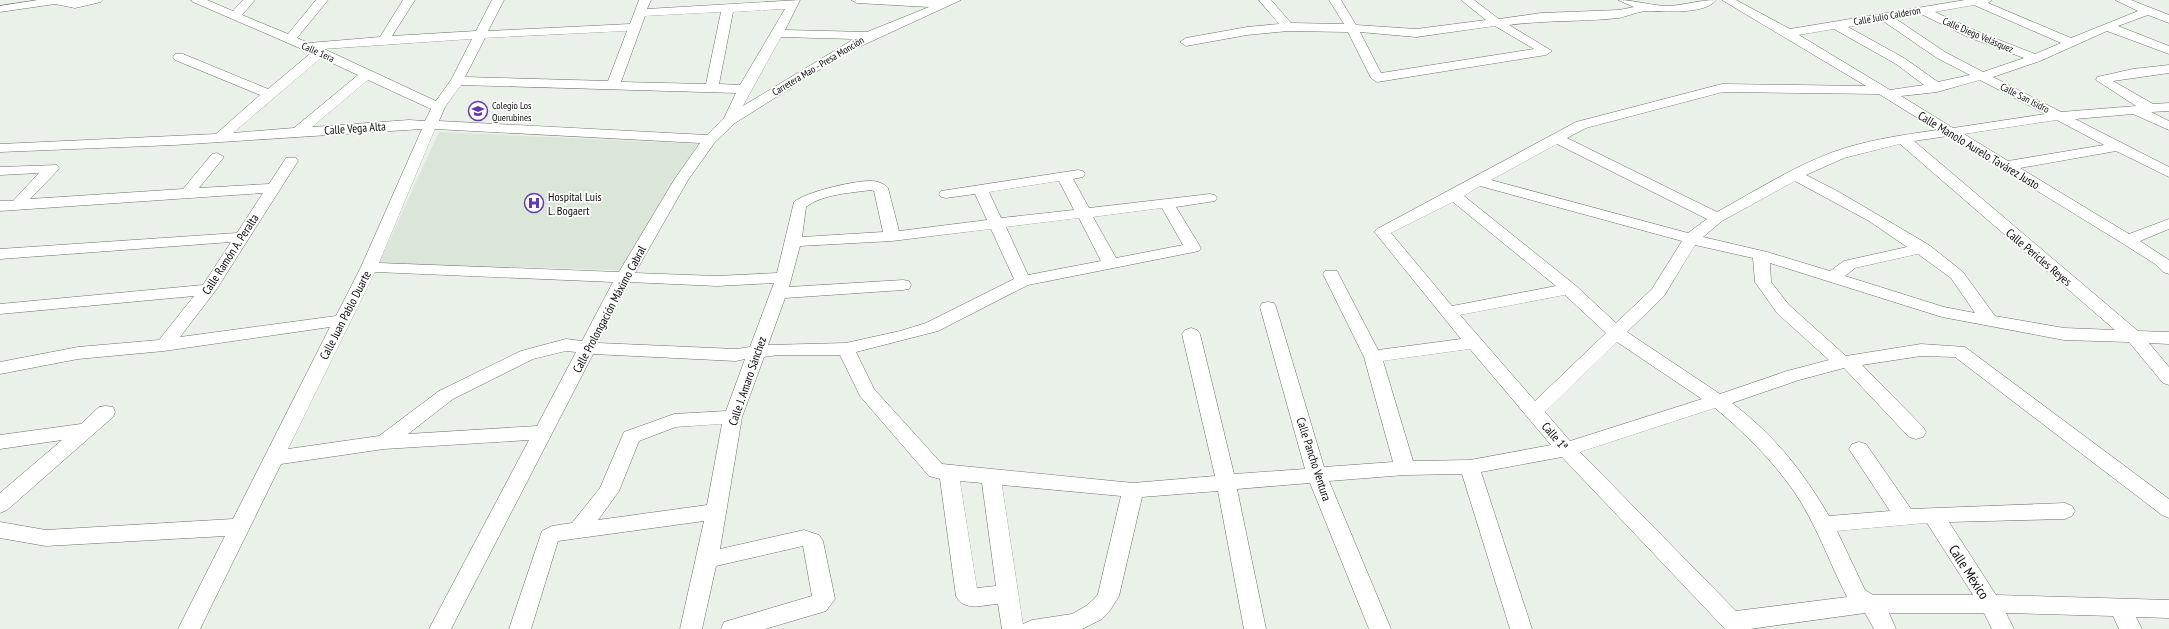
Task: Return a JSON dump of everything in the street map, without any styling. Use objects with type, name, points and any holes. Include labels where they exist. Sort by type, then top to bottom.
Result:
[{"type":"street","points":[[0,9],[55,1],[62,1],[75,6],[96,0]]},
{"type":"street","name":"Calle 1era","points":[[197,0],[314,49],[438,107]]},
{"type":"street","points":[[235,16],[249,0]]},
{"type":"street","points":[[290,39],[323,0]]},
{"type":"street","points":[[384,40],[409,0]]},
{"type":"street","name":"Calle Juan Pablo Duarte","points":[[188,629],[369,268],[438,107],[456,81],[498,0]]},
{"type":"street","points":[[612,86],[645,0]]},
{"type":"street","points":[[856,0],[951,2]]},
{"type":"street","points":[[1265,0],[1288,27]]},
{"type":"street","points":[[1335,0],[1352,28],[1377,78],[1546,51],[1496,22],[1467,0]]},
{"type":"street","points":[[1624,0],[1644,8]]},
{"type":"street","points":[[1186,42],[1247,31],[1288,27],[1352,28],[1416,33],[1541,17],[1618,14],[1644,8],[1680,9],[1710,0]]},
{"type":"street","name":"Calle Manolo Aurelo Tavárez Justo","points":[[1728,0],[1788,33],[2128,240],[2161,261],[2169,269]]},
{"type":"street","points":[[2122,0],[2169,19]]},
{"type":"street","points":[[1981,1],[2072,43]]},
{"type":"street","name":"Calle Julio Calderon","points":[[1788,33],[1981,1]]},
{"type":"street","points":[[640,13],[728,8],[794,2]]},
{"type":"street","name":"Calle Prolongación Máximo Cabral","points":[[440,629],[624,277],[681,180],[710,139],[730,120],[744,89],[794,2]]},
{"type":"street","name":"Carretera Mao - Presa Monción","points":[[730,120],[808,70],[868,36],[951,2]]},
{"type":"street","points":[[712,88],[728,8]]},
{"type":"street","name":"Calle Diego Velásquez","points":[[1921,10],[1972,34],[2034,58]]},
{"type":"street","points":[[1885,629],[1876,609],[1857,596],[1823,524],[1801,486],[1777,453],[1747,424],[1718,402],[1616,332],[1569,289],[1454,195],[1581,125],[1670,103],[1722,88],[1885,92],[1936,88],[1984,77],[2072,43],[2130,17],[2148,11]]},
{"type":"street","name":"Calle San Isidro","points":[[1884,16],[1941,55],[2117,147],[2169,172]]},
{"type":"street","points":[[1836,25],[1900,61],[1936,88]]},
{"type":"street","points":[[221,137],[228,129],[269,94],[314,49],[384,40],[635,27]]},
{"type":"street","points":[[2108,28],[2169,50]]},
{"type":"street","points":[[777,33],[868,36]]},
{"type":"street","points":[[179,56],[269,94]]},
{"type":"street","points":[[2148,107],[2102,80],[2133,72],[2169,69]]},
{"type":"street","points":[[298,132],[367,74]]},
{"type":"street","points":[[456,81],[744,89]]},
{"type":"street","points":[[1534,412],[1658,292],[1691,239],[1718,218],[1812,166],[1839,155],[1869,146],[1903,139],[2059,116],[2148,107],[2169,107]]},
{"type":"street","points":[[2132,109],[2169,126]]},
{"type":"street","name":"Calle Vega Alta","points":[[0,148],[221,137],[409,124],[710,139]]},
{"type":"street","points":[[1555,138],[1718,218]]},
{"type":"street","name":"Calle Pericles Reyes","points":[[1903,139],[2136,338],[2169,379]]},
{"type":"street","points":[[2005,166],[2117,147]]},
{"type":"street","points":[[188,194],[217,157]]},
{"type":"street","name":"Calle Ramón A. Peralta","points":[[164,345],[208,290],[291,161]]},
{"type":"street","points":[[0,171],[52,168],[17,205]]},
{"type":"street","points":[[946,194],[1071,175],[1084,214],[1110,264]]},
{"type":"street","points":[[1796,176],[1834,195],[1923,248],[1956,276],[1989,320]]},
{"type":"street","points":[[1477,181],[1691,239],[1761,255],[1833,276],[1942,312],[2064,334],[2136,338],[2169,338]]},
{"type":"street","name":"Calle J. Amaro Sánchez","points":[[691,629],[707,560],[733,417],[781,286],[793,242],[799,205],[804,201],[823,194],[872,185],[879,186],[881,188],[892,236]]},
{"type":"street","points":[[0,206],[273,188]]},
{"type":"street","points":[[980,189],[1023,281]]},
{"type":"street","name":"Calle 1ª","points":[[1454,195],[1382,232],[1474,343],[1566,449],[1735,625]]},
{"type":"street","points":[[793,242],[892,236],[1210,198]]},
{"type":"street","points":[[384,442],[446,395],[527,355],[566,345],[587,348],[736,355],[756,354],[778,349],[846,349],[903,336],[932,327],[1023,281],[1193,248],[1167,204]]},
{"type":"street","points":[[2128,240],[2169,224]]},
{"type":"street","points":[[0,254],[241,237]]},
{"type":"street","points":[[1833,276],[1850,264],[1923,248]]},
{"type":"street","points":[[1761,255],[1762,282],[1783,309],[1845,361],[1916,432]]},
{"type":"street","points":[[369,268],[717,280],[781,286],[903,285]]},
{"type":"street","points":[[1331,274],[1374,357],[1405,468]]},
{"type":"street","points":[[1448,312],[1569,289]]},
{"type":"street","points":[[0,309],[208,290]]},
{"type":"street","name":"Calle Pancho Ventura","points":[[1268,307],[1316,474],[1380,629]]},
{"type":"street","points":[[0,368],[78,353],[164,345],[343,320]]},
{"type":"street","points":[[1191,334],[1226,482],[1255,629]]},
{"type":"street","points":[[1374,357],[1474,343]]},
{"type":"street","points":[[846,349],[866,392],[932,468],[941,473],[1133,490],[1316,474],[1405,468],[1470,467],[1566,449],[1718,402],[1794,375],[1845,361],[1921,350],[1961,352],[2169,510]]},
{"type":"street","points":[[0,506],[83,430],[106,412]]},
{"type":"street","points":[[579,529],[609,491],[631,436],[674,421],[733,417]]},
{"type":"street","points":[[0,442],[83,430]]},
{"type":"street","points":[[274,458],[384,442],[544,432]]},
{"type":"street","points":[[1859,449],[1906,518]]},
{"type":"street","points":[[1470,467],[1522,629]]},
{"type":"street","points":[[949,474],[967,596],[969,598],[1007,594]]},
{"type":"street","points":[[992,478],[1013,629]]},
{"type":"street","points":[[1032,629],[1070,624],[1080,621],[1090,616],[1105,602],[1108,596],[1133,490]]},
{"type":"street","points":[[1823,524],[1934,515],[2065,510]]},
{"type":"street","points":[[520,629],[549,537],[552,534],[579,529],[716,512]]},
{"type":"street","name":"Calle México","points":[[1934,515],[1991,605],[2003,629]]},
{"type":"street","points":[[0,530],[46,538],[240,527]]},
{"type":"street","points":[[707,560],[804,538],[812,541],[824,599],[822,603],[732,629]]},
{"type":"street","points":[[1735,625],[1867,604],[2022,604],[2169,609]]},
{"type":"street","points":[[2119,608],[2131,629]]},
{"type":"shaded area","name":"Hospital Luis L. Bogaert","points":[[439,132],[698,144],[620,270],[379,263]]},
{"type":"place","name":"Colegio Los Querubines","points":[[478,111]]},
{"type":"place","name":"Hospital Luis L. Bogaert","points":[[534,203]]}]
